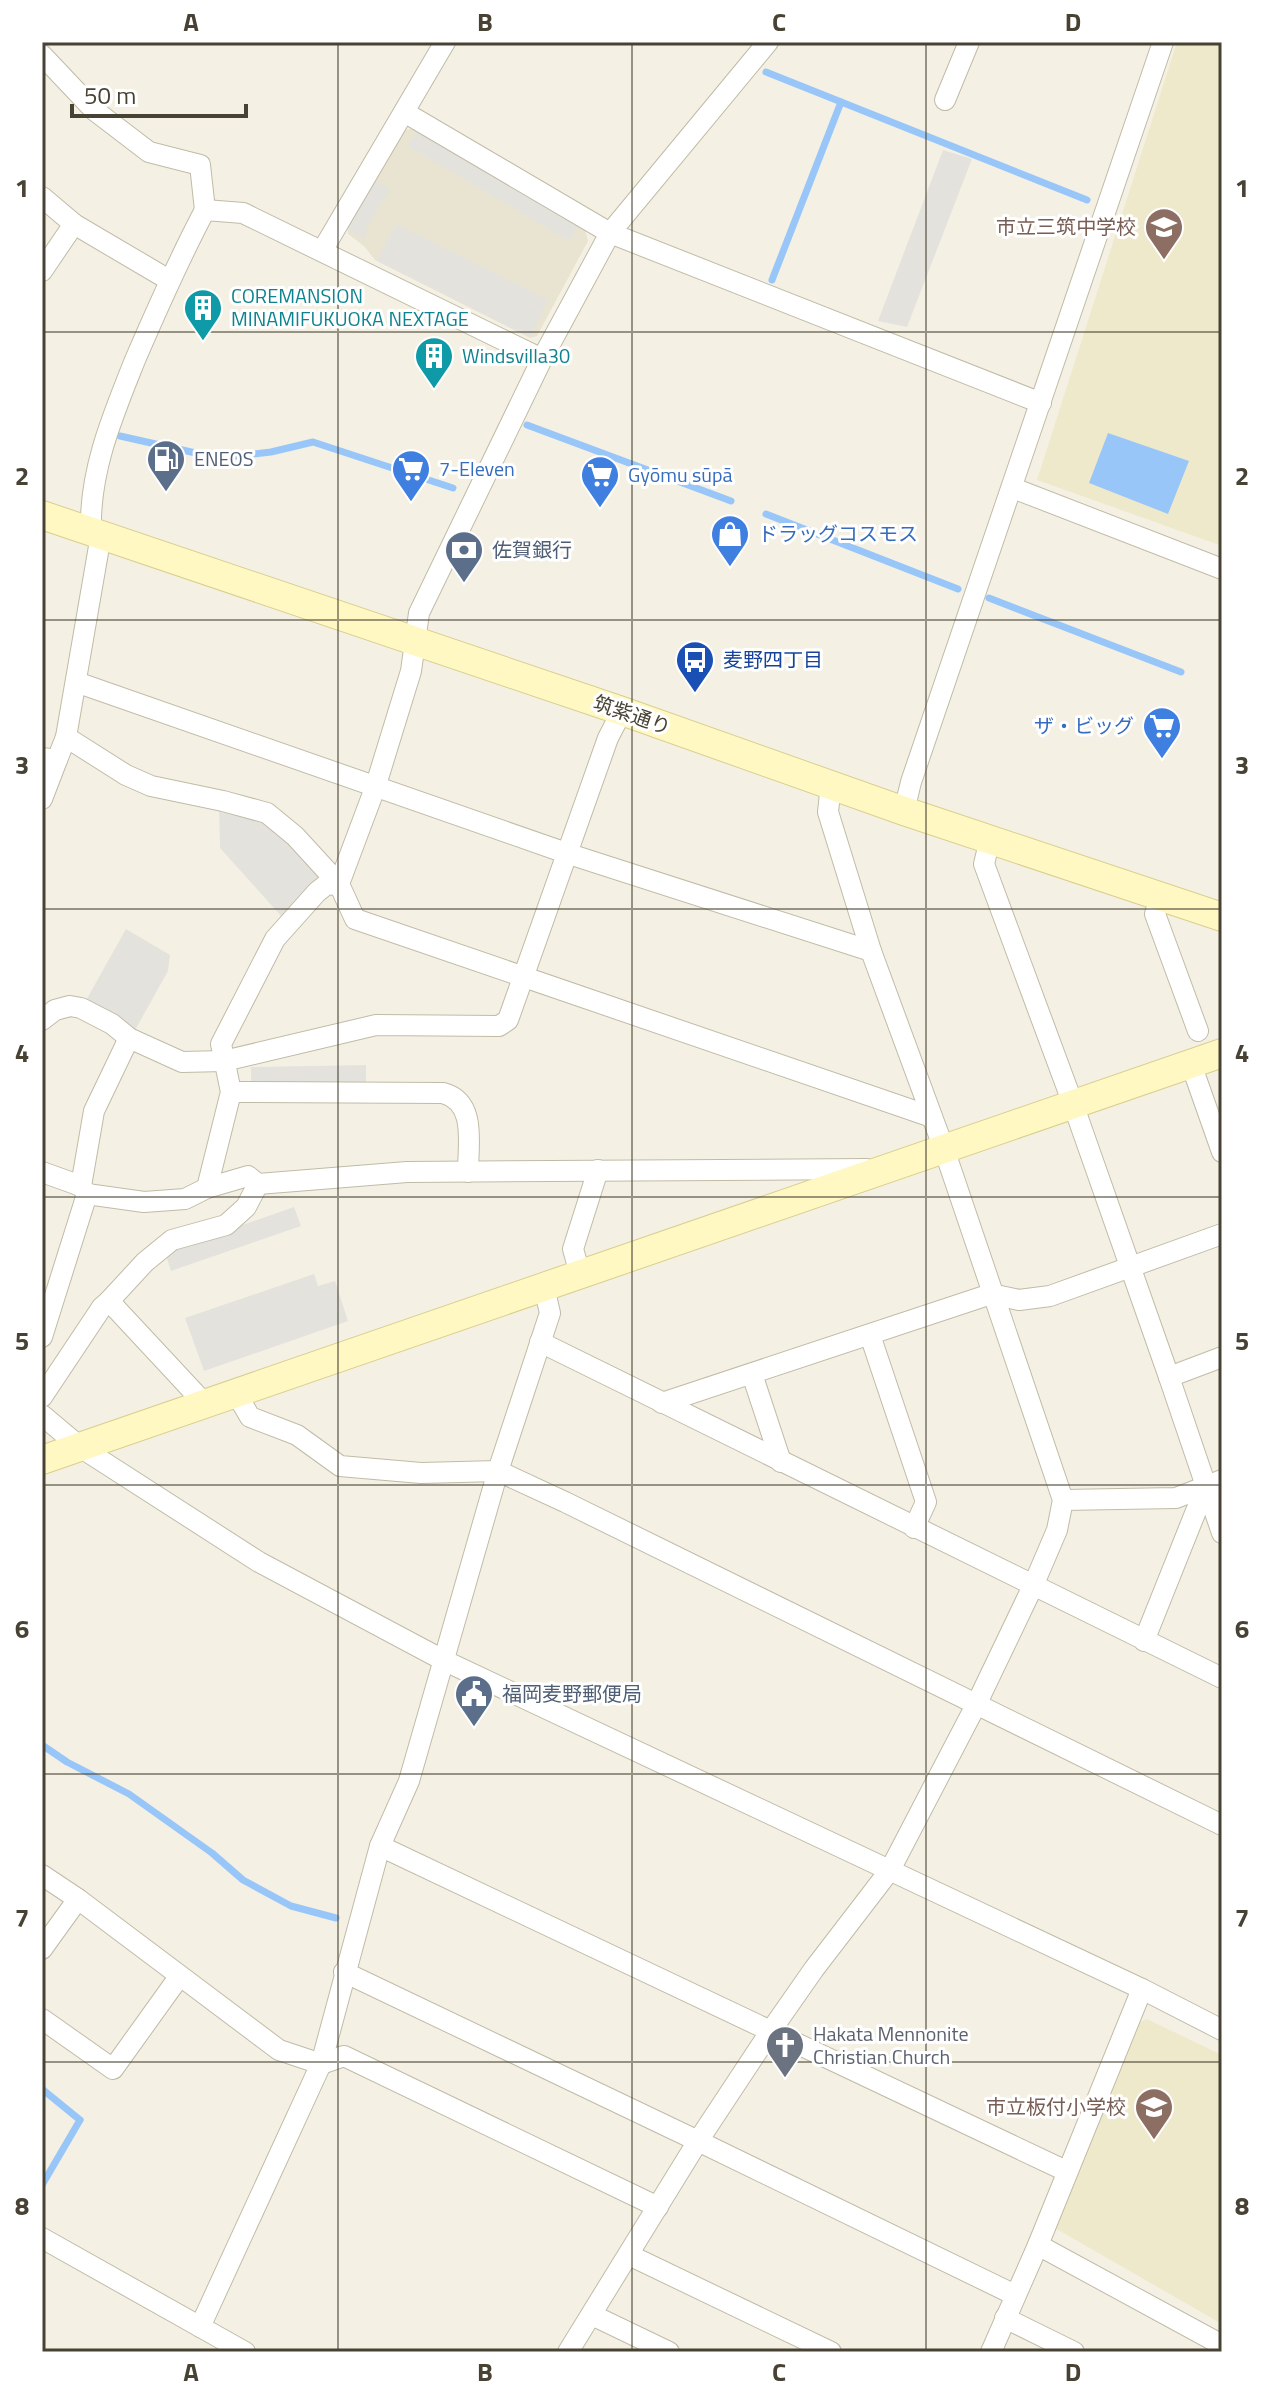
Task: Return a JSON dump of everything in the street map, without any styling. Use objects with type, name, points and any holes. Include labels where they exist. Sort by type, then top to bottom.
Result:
[{"type":"street","points":[[322,251],[445,42]]},
{"type":"street","points":[[339,884],[375,788],[411,671],[419,613],[542,359],[610,233],[768,42]]},
{"type":"street","points":[[945,100],[969,42]]},
{"type":"street","points":[[904,811],[911,782],[1163,42]]},
{"type":"street","points":[[42,55],[94,110],[149,152],[200,165],[205,210],[169,280],[107,429],[90,503],[96,533],[76,682],[66,737],[49,759],[42,799]]},
{"type":"street","points":[[404,112],[610,233],[1041,403]]},
{"type":"street","points":[[42,197],[74,224],[169,280]]},
{"type":"street","points":[[205,210],[243,213],[542,359]]},
{"type":"street","points":[[42,271],[74,224]]},
{"type":"street","points":[[1013,488],[1222,569]]},
{"type":"street","name":"筑紫通り","points":[[42,515],[1222,917]]},
{"type":"street","points":[[76,682],[569,854],[871,951]]},
{"type":"street","points":[[42,1020],[55,1010],[70,1006],[81,1008],[112,1024],[129,1038],[182,1062],[224,1061],[376,1025],[499,1026],[508,1020],[608,738],[622,711]]},
{"type":"street","points":[[66,737],[126,775],[151,786],[267,813],[295,836],[339,884],[355,919],[932,1117]]},
{"type":"street","points":[[568,2352],[698,2141],[770,2032],[890,1870],[976,1705],[1033,1586],[1057,1530],[1063,1500],[944,1149],[871,951],[828,812],[831,784]]},
{"type":"street","points":[[990,839],[984,864],[1169,1377],[1214,1483],[1222,1533]]},
{"type":"street","points":[[207,1188],[231,1092],[221,1044],[275,939],[317,892],[326,885],[339,884]]},
{"type":"street","points":[[1161,895],[1155,914],[1198,1031]]},
{"type":"street","points":[[42,1337],[84,1190],[94,1111],[129,1038]]},
{"type":"street","points":[[42,1460],[1222,1053]]},
{"type":"street","points":[[1191,1064],[1222,1152]]},
{"type":"street","points":[[231,1092],[443,1093],[454,1096],[468,1117],[468,1172]]},
{"type":"street","points":[[42,1172],[84,1190],[144,1202],[185,1199],[207,1188],[248,1176],[258,1184],[407,1172],[886,1169]]},
{"type":"street","points":[[580,1274],[573,1249],[598,1170]]},
{"type":"street","points":[[42,1397],[102,1307],[145,1262],[172,1240],[226,1225],[246,1207],[258,1184]]},
{"type":"street","points":[[662,1403],[991,1294],[1019,1300],[1050,1296],[1222,1234]]},
{"type":"street","points":[[200,2327],[321,2064],[380,1846],[409,1781],[498,1471],[550,1313],[544,1287]]},
{"type":"street","points":[[109,1301],[204,1403]]},
{"type":"street","points":[[870,1335],[926,1502],[914,1528]]},
{"type":"street","points":[[540,1342],[1222,1678]]},
{"type":"street","points":[[1169,1377],[1222,1357]]},
{"type":"street","points":[[752,1374],[781,1462]]},
{"type":"street","points":[[236,1393],[250,1417],[297,1435],[340,1466],[421,1473],[498,1471],[1222,1825]]},
{"type":"street","points":[[42,1415],[80,1447],[259,1562],[443,1660],[1142,1989],[1222,2030]]},
{"type":"street","points":[[1063,1500],[1176,1498],[1214,1483]]},
{"type":"street","points":[[1144,1641],[1214,1483]]},
{"type":"street","points":[[380,1846],[1066,2171]]},
{"type":"street","points":[[42,1875],[279,2050],[321,2064],[344,2056],[658,2207]]},
{"type":"street","points":[[42,1949],[78,1899]]},
{"type":"street","points":[[344,1972],[1015,2295]]},
{"type":"street","points":[[42,2019],[113,2069],[179,1977]]},
{"type":"street","points":[[991,2352],[1142,1989]]},
{"type":"street","points":[[42,2238],[245,2352]]},
{"type":"street","points":[[1038,2245],[1222,2345]]},
{"type":"street","points":[[629,2255],[831,2352]]},
{"type":"street","points":[[592,2315],[669,2352]]},
{"type":"street","points":[[1005,2318],[1074,2352]]},
{"type":"shaded area","name":"市立三筑中学校","points":[[1177,42],[1222,42],[1222,546],[1037,480]]},
{"type":"shaded area","points":[[414,128],[585,229],[588,241],[537,336],[530,338],[375,260],[364,246],[348,234],[348,218],[396,132]]},
{"type":"shaded area","points":[[418,129],[579,225],[569,241],[408,146]]},
{"type":"shaded area","points":[[943,150],[972,159],[907,327],[878,321]]},
{"type":"shaded area","points":[[374,180],[390,190],[368,225],[364,239],[348,229],[352,214]]},
{"type":"shaded area","points":[[396,224],[548,300],[530,337],[377,261]]},
{"type":"shaded area","points":[[219,806],[252,816],[285,835],[306,855],[318,877],[282,917],[220,848]]},
{"type":"shaded area","points":[[126,929],[170,955],[168,971],[134,1032],[84,1004]]},
{"type":"shaded area","points":[[366,1065],[366,1083],[251,1085],[251,1067]]},
{"type":"shaded area","points":[[294,1207],[301,1226],[171,1271],[165,1252]]},
{"type":"shaded area","points":[[314,1274],[318,1286],[335,1281],[348,1321],[204,1371],[185,1318]]},
{"type":"shaded area","name":"市立板付小学校","points":[[1147,2019],[1222,2055],[1222,2324],[1053,2227],[1132,2026]]},
{"type":"water","points":[[1108,433],[1189,461],[1168,514],[1089,483]]},
{"type":"waterway","points":[[766,72],[1087,200]]},
{"type":"waterway","points":[[772,280],[841,102]]},
{"type":"waterway","points":[[527,425],[731,501]]},
{"type":"waterway","points":[[120,436],[218,458],[271,452],[313,442],[453,488]]},
{"type":"waterway","points":[[766,514],[958,589]]},
{"type":"waterway","points":[[989,598],[1181,672]]},
{"type":"waterway","points":[[42,1745],[67,1762],[129,1794],[212,1853],[243,1880],[291,1906],[336,1918]]},
{"type":"waterway","points":[[42,2089],[80,2120]]},
{"type":"waterway","points":[[42,2185],[80,2120]]},
{"type":"place","name":"市立三筑中学校","points":[[1164,261]]},
{"type":"place","name":"COREMANSION MINAMIFUKUOKA NEXTAGE","points":[[203,342]]},
{"type":"place","name":"Windsvilla30","points":[[434,390]]},
{"type":"place","name":"ENEOS","points":[[166,493]]},
{"type":"place","name":"7-Eleven","points":[[411,503]]},
{"type":"place","name":"Gyōmu sūpā","points":[[600,509]]},
{"type":"place","name":"ドラッグコスモス","points":[[730,568]]},
{"type":"place","name":"佐賀銀行","points":[[464,584]]},
{"type":"place","name":"麦野四丁目","points":[[695,694]]},
{"type":"place","name":"ザ・ビッグ","points":[[1162,760]]},
{"type":"place","name":"福岡麦野郵便局","points":[[474,1728]]},
{"type":"place","name":"Hakata Mennonite Christian Church","points":[[785,2079]]},
{"type":"place","name":"市立板付小学校","points":[[1154,2141]]}]
